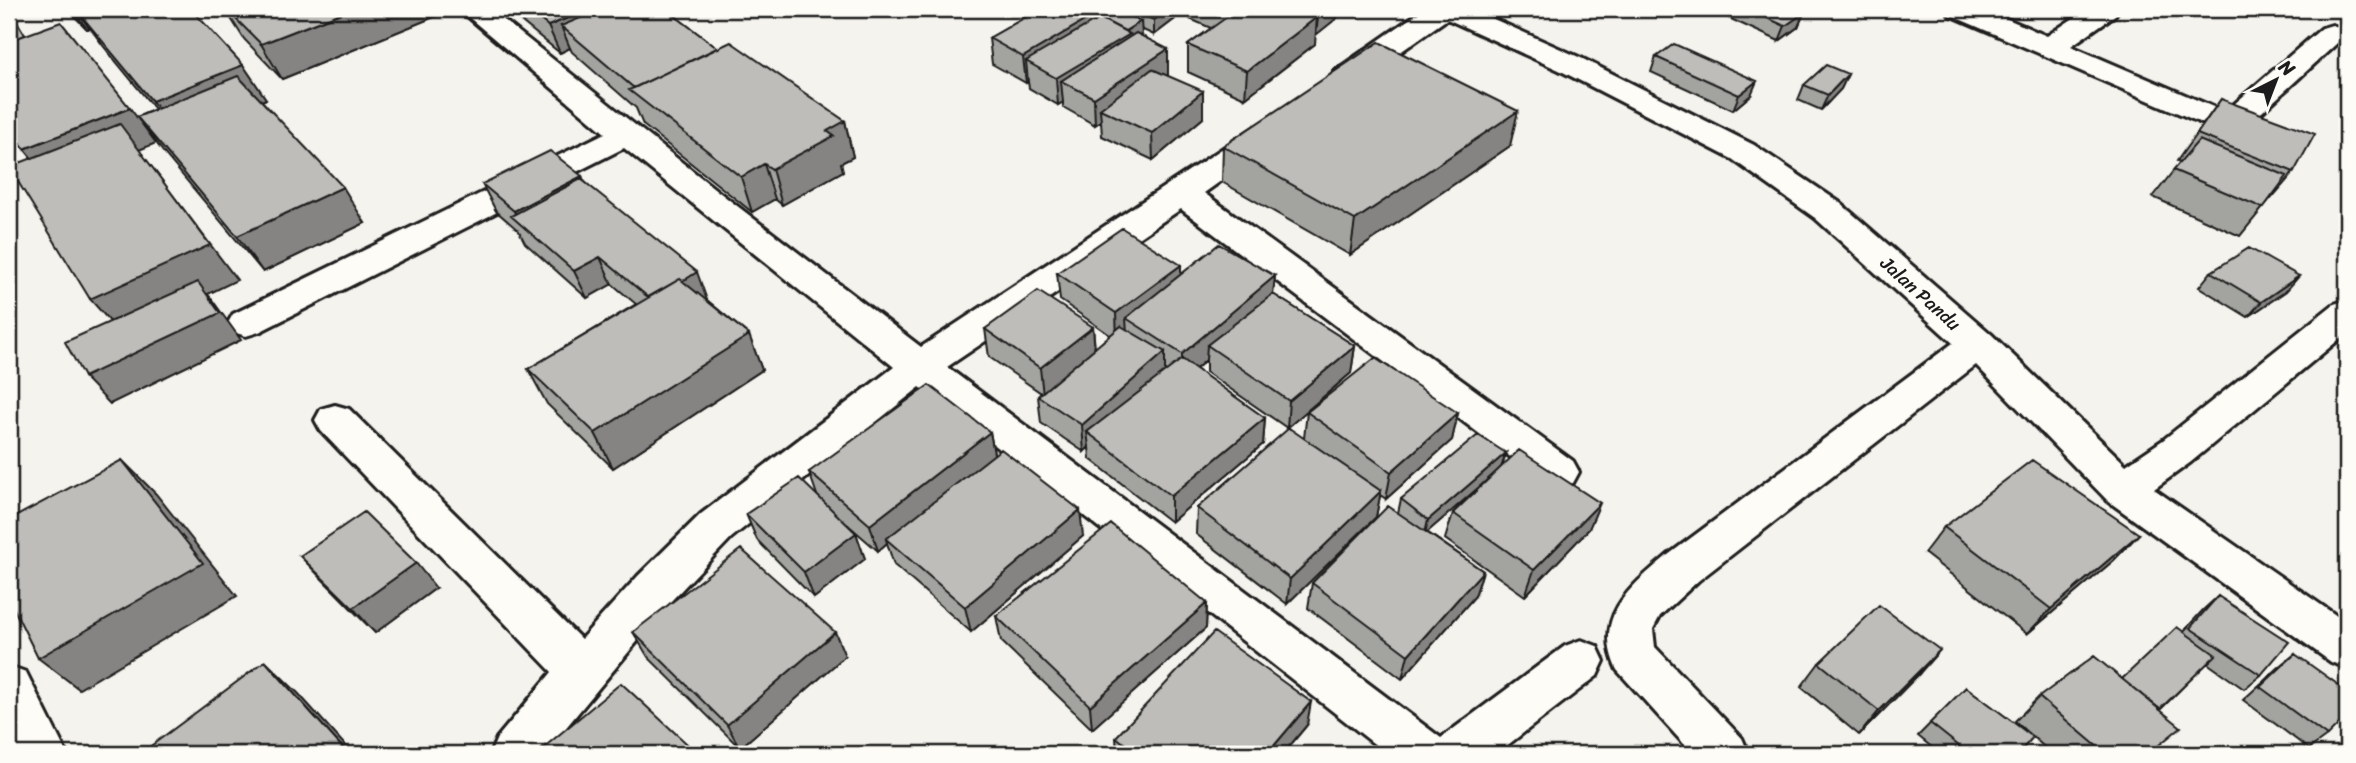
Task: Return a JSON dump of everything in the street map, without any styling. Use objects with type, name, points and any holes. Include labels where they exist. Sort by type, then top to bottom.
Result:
[{"type":"street","points":[[473,9],[626,135],[920,368],[1424,754]]},
{"type":"street","points":[[514,754],[654,589],[716,526],[920,368],[1182,193],[1442,9]]},
{"type":"street","name":"Jalan Pandu","points":[[1448,9],[1570,64],[1743,152],[1826,210],[1979,344],[2123,489],[2347,648]]},
{"type":"street","points":[[1960,9],[2285,149]]},
{"type":"street","points":[[2050,47],[2105,9]]},
{"type":"street","points":[[2229,125],[2332,34]]},
{"type":"street","points":[[246,323],[626,135]]},
{"type":"street","points":[[1182,193],[1559,472]]},
{"type":"street","points":[[2123,489],[2177,451],[2347,313]]},
{"type":"street","points":[[1725,754],[1633,656],[1630,628],[1644,602],[1683,568],[1979,344]]},
{"type":"street","points":[[335,420],[582,671]]},
{"type":"street","points":[[1481,747],[1581,662]]},
{"type":"street","points":[[9,687],[43,754]]},
{"type":"building","points":[[71,9],[90,9],[76,14]]},
{"type":"building","points":[[90,9],[191,9],[243,65],[152,101],[79,13]]},
{"type":"building","points":[[226,9],[351,9],[261,44]]},
{"type":"building","points":[[527,9],[590,9],[548,26]]},
{"type":"building","points":[[602,9],[666,9],[717,48],[634,88],[561,26]]},
{"type":"building","points":[[1040,9],[1082,9],[1094,15],[1023,57],[989,38]]},
{"type":"building","points":[[1082,9],[1116,9],[1141,21],[1125,31],[1100,18],[1095,22],[1094,15]]},
{"type":"building","points":[[1127,9],[1169,9],[1154,20]]},
{"type":"building","points":[[1228,9],[1297,9],[1317,17],[1247,71],[1188,45],[1234,12]]},
{"type":"building","points":[[1747,9],[1795,9],[1804,13],[1785,26]]},
{"type":"building","points":[[15,18],[25,35],[9,41],[9,21]]},
{"type":"building","points":[[1100,18],[1130,34],[1056,78],[1026,61]]},
{"type":"building","points":[[61,22],[130,108],[24,149],[9,127],[9,41]]},
{"type":"building","points":[[1136,33],[1168,49],[1094,98],[1061,81]]},
{"type":"building","points":[[731,42],[845,121],[827,131],[834,136],[772,169],[764,164],[741,177],[629,90]]},
{"type":"building","points":[[1379,42],[1518,111],[1355,220],[1223,146]]},
{"type":"building","points":[[1674,44],[1757,81],[1739,95],[1656,57]]},
{"type":"building","points":[[1826,65],[1848,74],[1828,95],[1804,85]]},
{"type":"building","points":[[1152,69],[1203,91],[1152,133],[1100,109]]},
{"type":"building","points":[[238,76],[343,187],[237,236],[137,117]]},
{"type":"building","points":[[2221,99],[2315,134],[2294,172],[2197,134]]},
{"type":"building","points":[[120,124],[210,245],[90,299],[9,167]]},
{"type":"building","points":[[2199,140],[2287,176],[2263,208],[2173,170]]},
{"type":"building","points":[[550,151],[582,176],[514,211],[482,184]]},
{"type":"building","points":[[581,179],[697,272],[648,297],[600,257],[574,271],[511,216]]},
{"type":"building","points":[[1122,228],[1181,265],[1116,313],[1057,273]]},
{"type":"building","points":[[1219,244],[1275,276],[1182,354],[1126,318]]},
{"type":"building","points":[[2249,248],[2299,276],[2261,302],[2211,272]]},
{"type":"building","points":[[680,279],[749,335],[595,433],[528,369]]},
{"type":"building","points":[[198,282],[220,313],[84,377],[65,342]]},
{"type":"building","points":[[1038,291],[1093,327],[1040,368],[985,329]]},
{"type":"building","points":[[1273,294],[1355,346],[1289,401],[1207,345]]},
{"type":"building","points":[[1121,326],[1165,352],[1082,425],[1038,396]]},
{"type":"building","points":[[1375,358],[1458,413],[1391,472],[1307,412]]},
{"type":"building","points":[[1182,359],[1265,418],[1171,496],[1087,432]]},
{"type":"building","points":[[929,385],[990,432],[870,525],[809,472]]},
{"type":"building","points":[[1289,428],[1381,491],[1290,579],[1197,508]]},
{"type":"building","points":[[1478,435],[1506,453],[1428,520],[1401,499]]},
{"type":"building","points":[[1001,449],[1080,510],[965,607],[886,539]]},
{"type":"building","points":[[1519,450],[1600,503],[1534,570],[1453,513]]},
{"type":"building","points":[[122,460],[203,563],[38,658],[9,599],[9,520]]},
{"type":"building","points":[[2032,460],[2139,534],[2051,609],[1944,527]]},
{"type":"building","points":[[799,478],[856,533],[804,572],[746,514]]},
{"type":"building","points":[[1388,506],[1483,571],[1408,655],[1312,583]]},
{"type":"building","points":[[364,512],[416,563],[353,608],[300,556]]},
{"type":"building","points":[[1111,524],[1207,603],[1090,706],[996,616]]},
{"type":"building","points":[[741,549],[835,632],[727,725],[633,632]]},
{"type":"building","points":[[2218,596],[2289,642],[2261,675],[2190,628]]},
{"type":"building","points":[[1879,605],[1940,650],[1879,711],[1819,663]]},
{"type":"building","points":[[2177,627],[2216,655],[2160,709],[2122,679]]},
{"type":"building","points":[[1214,632],[1311,702],[1267,754],[1138,754],[1116,737]]},
{"type":"building","points":[[2295,654],[2347,691],[2347,716],[2327,736],[2260,687]]},
{"type":"building","points":[[2094,656],[2181,727],[2148,754],[2106,754],[2039,697]]},
{"type":"building","points":[[265,661],[348,754],[140,754]]},
{"type":"building","points":[[621,683],[698,754],[536,754]]},
{"type":"building","points":[[1966,687],[2033,737],[2018,754],[1969,754],[1930,723]]}]
